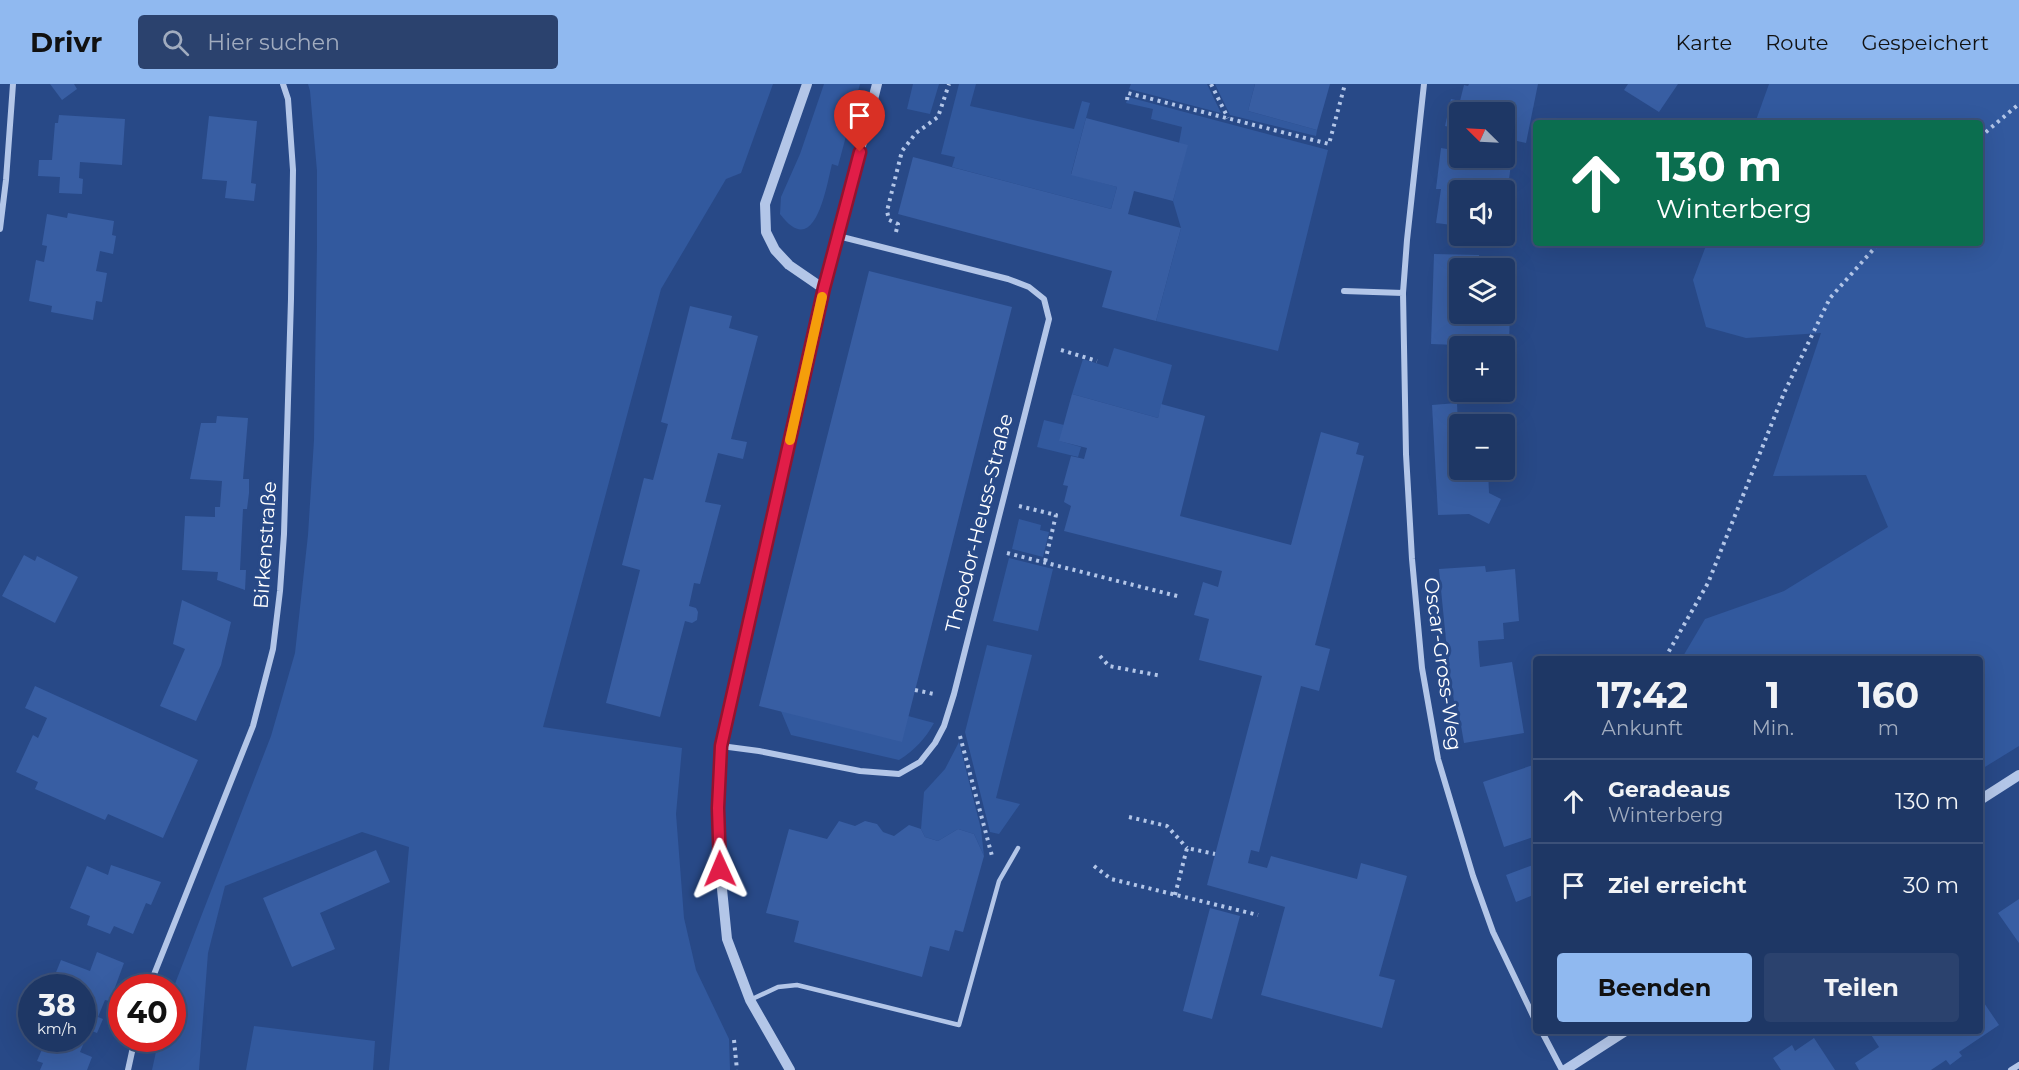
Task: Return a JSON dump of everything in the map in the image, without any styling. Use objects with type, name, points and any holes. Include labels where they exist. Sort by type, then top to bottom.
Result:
[{"type":"street","points":[[0,229],[13,84]]},
{"type":"street","name":"Birkenstraße","points":[[154,974],[253,726],[273,649],[284,534],[291,299],[293,170],[288,99],[283,84]]},
{"type":"street","points":[[807,84],[765,204],[766,232],[775,250],[789,265],[824,288]]},
{"type":"street","points":[[790,1070],[750,1000],[727,939],[722,899],[718,808],[721,746],[824,288],[877,84]]},
{"type":"street","name":"Oscar-Gross-Weg","points":[[1424,84],[1403,293],[1406,454],[1412,559],[1422,668],[1436,747],[1473,876],[1493,932],[1533,1016]]},
{"type":"street","name":"Theodor-Heuss-Straße","points":[[721,746],[759,751],[860,771],[899,774],[920,762],[935,743],[944,726],[992,549],[1049,319],[1044,299],[1029,287],[1008,279],[838,236]]},
{"type":"street","points":[[1344,291],[1403,293]]},
{"type":"street","points":[[1983,798],[2019,775]]},
{"type":"street","points":[[1542,1034],[1563,1070],[1621,1034]]},
{"type":"street","points":[[128,1070],[132,1052]]},
{"type":"street","points":[[2011,1070],[2019,1065]]},
{"type":"lane","points":[[750,1000],[778,987],[797,985],[959,1025],[999,881],[1018,849]]},
{"type":"path","points":[[895,236],[898,224],[889,220],[887,211],[902,151],[916,133],[938,117],[949,84]]},
{"type":"path","points":[[1211,84],[1228,119]]},
{"type":"path","points":[[1127,100],[1128,93],[1329,144],[1346,84]]},
{"type":"path","points":[[1983,134],[2019,104]]},
{"type":"path","points":[[1666,656],[1708,583],[1784,393],[1830,298],[1876,246]]},
{"type":"path","points":[[1043,345],[1097,361]]},
{"type":"path","points":[[1004,503],[1056,515],[1045,562]]},
{"type":"path","points":[[992,549],[1181,597]]},
{"type":"path","points":[[1100,656],[1109,666],[1162,676]]},
{"type":"path","points":[[944,726],[961,736],[999,881]]},
{"type":"path","points":[[1129,817],[1167,826],[1187,848],[1215,854]]},
{"type":"path","points":[[1175,895],[1187,848]]},
{"type":"path","points":[[1094,866],[1111,879],[1258,915]]},
{"type":"path","points":[[734,1040],[737,1070]]},
{"type":"shaded area","points":[[308,84],[773,84],[741,173],[726,179],[661,289],[543,727],[682,748],[676,814],[684,918],[696,970],[729,1039],[730,1070],[389,1070],[409,847],[362,832],[225,886],[208,953],[199,1070],[152,1070],[156,1052],[186,1052],[186,974],[179,974],[271,736],[295,653],[308,535],[314,440],[317,171]]},
{"type":"shaded area","points":[[824,84],[860,84],[838,166],[832,164],[817,216],[810,225],[802,229],[792,226],[780,214],[781,197],[800,154]]},
{"type":"shaded area","points":[[913,84],[939,84],[930,114],[907,109]]},
{"type":"shaded area","points":[[959,84],[976,84],[970,106],[1074,129],[1082,101],[1090,103],[1071,174],[1117,187],[1111,209],[952,167],[955,157],[941,154]]},
{"type":"shaded area","points":[[1131,84],[1207,84],[1221,113],[1129,89]]},
{"type":"shaded area","points":[[1215,84],[1255,84],[1248,111],[1317,130],[1316,136],[1230,115]]},
{"type":"shaded area","points":[[1769,84],[2019,84],[2019,746],[1983,768],[1983,656],[1683,656],[1705,619],[1784,591],[1888,527],[1866,475],[1773,476],[1821,333],[1746,338],[1706,327],[1693,280],[1706,246],[1983,246],[1983,120],[1756,120]]},
{"type":"shaded area","points":[[1128,97],[1328,150],[1278,351],[1156,321],[1181,228],[1173,201],[1187,146],[1179,143],[1182,127],[1151,119],[1153,109],[1126,103]]},
{"type":"shaded area","points":[[1114,348],[1172,365],[1158,418],[1072,394],[1083,359],[1108,367]]},
{"type":"shaded area","points":[[1044,420],[1064,425],[1060,441],[1081,447],[1078,457],[1037,447]]},
{"type":"shaded area","points":[[1019,519],[1041,525],[1040,530],[1049,532],[1043,557],[1012,549]]},
{"type":"shaded area","points":[[1009,558],[1053,569],[1038,631],[993,621]]},
{"type":"shaded area","points":[[987,645],[1032,655],[996,798],[1020,804],[999,834],[990,832],[965,732]]},
{"type":"shaded area","points":[[781,711],[908,716],[934,723],[919,744],[899,760],[791,735]]},
{"type":"shaded area","points":[[959,742],[981,829],[984,856],[974,834],[958,829],[938,841],[925,837],[921,829],[924,792],[945,769]]},
{"type":"shaded area","points":[[254,1026],[375,1041],[373,1070],[246,1070]]},
{"type":"building","points":[[50,84],[74,84],[77,89],[62,100]]},
{"type":"building","points":[[1255,84],[1330,84],[1317,130],[1248,111]]},
{"type":"building","points":[[1469,84],[1538,84],[1526,143],[1515,140],[1515,102],[1450,102],[1451,99],[1460,101],[1464,85]]},
{"type":"building","points":[[1628,84],[1678,84],[1659,112],[1624,90]]},
{"type":"building","points":[[1449,108],[1449,127],[1445,126]]},
{"type":"building","points":[[59,115],[125,119],[122,165],[80,162],[79,178],[83,179],[82,194],[59,193],[60,177],[38,176],[39,160],[52,160],[55,123],[58,123]]},
{"type":"building","points":[[209,116],[257,121],[251,183],[256,184],[254,201],[225,198],[227,181],[202,179]]},
{"type":"building","points":[[1086,118],[1188,145],[1173,201],[1134,191],[1128,214],[1181,228],[1156,321],[1102,307],[1112,271],[898,214],[913,157],[1111,209],[1117,187],[1071,175]]},
{"type":"building","points":[[1441,148],[1449,149],[1449,168],[1510,168],[1509,180],[1449,180],[1449,225],[1436,223],[1441,189],[1436,189]]},
{"type":"building","points":[[68,213],[114,221],[112,235],[116,236],[113,254],[100,251],[96,271],[107,273],[102,302],[96,301],[93,320],[51,312],[52,306],[29,301],[36,260],[44,262],[47,246],[42,245],[47,214],[67,218]]},
{"type":"building","points":[[1434,254],[1479,255],[1479,258],[1449,258],[1449,324],[1510,324],[1509,336],[1449,336],[1449,345],[1431,344]]},
{"type":"building","points":[[869,271],[1012,307],[902,742],[759,706]]},
{"type":"building","points":[[690,306],[732,316],[729,328],[758,336],[731,439],[747,442],[743,459],[718,453],[705,502],[721,505],[700,584],[694,583],[689,606],[696,608],[697,620],[692,623],[685,621],[660,717],[606,703],[640,570],[622,565],[644,478],[653,480],[668,424],[661,422]]},
{"type":"building","points":[[1072,394],[1158,418],[1161,404],[1205,416],[1180,516],[1291,545],[1321,432],[1359,443],[1356,454],[1364,456],[1315,645],[1330,649],[1319,691],[1301,686],[1259,852],[1251,850],[1248,863],[1267,868],[1271,856],[1357,879],[1361,863],[1407,876],[1379,976],[1395,980],[1382,1028],[1261,995],[1285,907],[1207,885],[1262,676],[1199,660],[1209,619],[1194,615],[1203,582],[1218,587],[1222,571],[1064,531],[1071,506],[1064,502],[1068,486],[1063,485],[1071,456],[1084,459],[1087,448],[1059,441]]},
{"type":"building","points":[[1457,403],[1457,414],[1449,414],[1449,480],[1488,480],[1489,493],[1501,499],[1489,524],[1469,514],[1438,515],[1432,405]]},
{"type":"building","points":[[217,416],[248,418],[243,479],[249,479],[249,493],[247,509],[243,509],[240,570],[246,570],[245,590],[217,580],[218,572],[182,570],[185,516],[215,517],[215,507],[220,507],[222,481],[190,479],[201,423],[216,423]]},
{"type":"building","points":[[24,555],[35,561],[37,556],[78,577],[55,623],[2,596]]},
{"type":"building","points":[[1485,566],[1486,572],[1515,569],[1519,621],[1503,623],[1504,639],[1478,641],[1480,667],[1512,662],[1524,733],[1464,743],[1458,708],[1455,708],[1448,661],[1439,569]]},
{"type":"building","points":[[182,600],[231,622],[221,665],[196,721],[160,706],[185,649],[173,644]]},
{"type":"building","points":[[35,686],[198,760],[163,838],[108,814],[105,820],[35,789],[38,782],[16,772],[33,735],[38,738],[47,718],[25,708]]},
{"type":"building","points":[[1533,765],[1533,837],[1504,847],[1483,782]]},
{"type":"building","points":[[839,821],[855,826],[865,821],[877,824],[883,832],[894,836],[909,825],[921,829],[925,837],[938,841],[958,829],[974,834],[984,856],[963,932],[955,930],[949,951],[930,946],[922,977],[794,942],[799,921],[766,913],[789,829],[827,839]]},
{"type":"building","points":[[376,850],[390,882],[320,913],[335,949],[292,967],[263,898]]},
{"type":"building","points":[[111,865],[161,882],[151,905],[146,903],[133,934],[114,926],[110,934],[87,925],[90,916],[70,908],[87,866],[108,875]]},
{"type":"building","points":[[1533,865],[1533,895],[1516,902],[1506,875]]},
{"type":"building","points":[[2019,899],[2019,943],[1998,913]]},
{"type":"building","points":[[1210,908],[1240,916],[1212,1019],[1183,1011]]},
{"type":"building","points":[[97,952],[124,963],[120,974],[108,974],[108,1001],[105,1000],[98,1017],[103,1019],[97,1033],[96,974],[55,974],[61,960],[90,971]]},
{"type":"building","points":[[1983,1001],[1999,1025],[1959,1052],[1962,1056],[1950,1065],[1946,1060],[1931,1070],[1859,1070],[1855,1063],[1879,1047],[1871,1034],[1983,1034]]},
{"type":"building","points":[[1814,1038],[1835,1070],[1781,1070],[1773,1058],[1792,1045],[1795,1051]]},
{"type":"building","points":[[41,1052],[80,1052],[92,1057],[87,1070],[40,1070],[43,1063],[37,1061]]},
{"type":"slow traffic","points":[[790,440],[822,297]]},
{"type":"route","points":[[720,869],[718,808],[721,746],[824,288],[860,152]]}]
